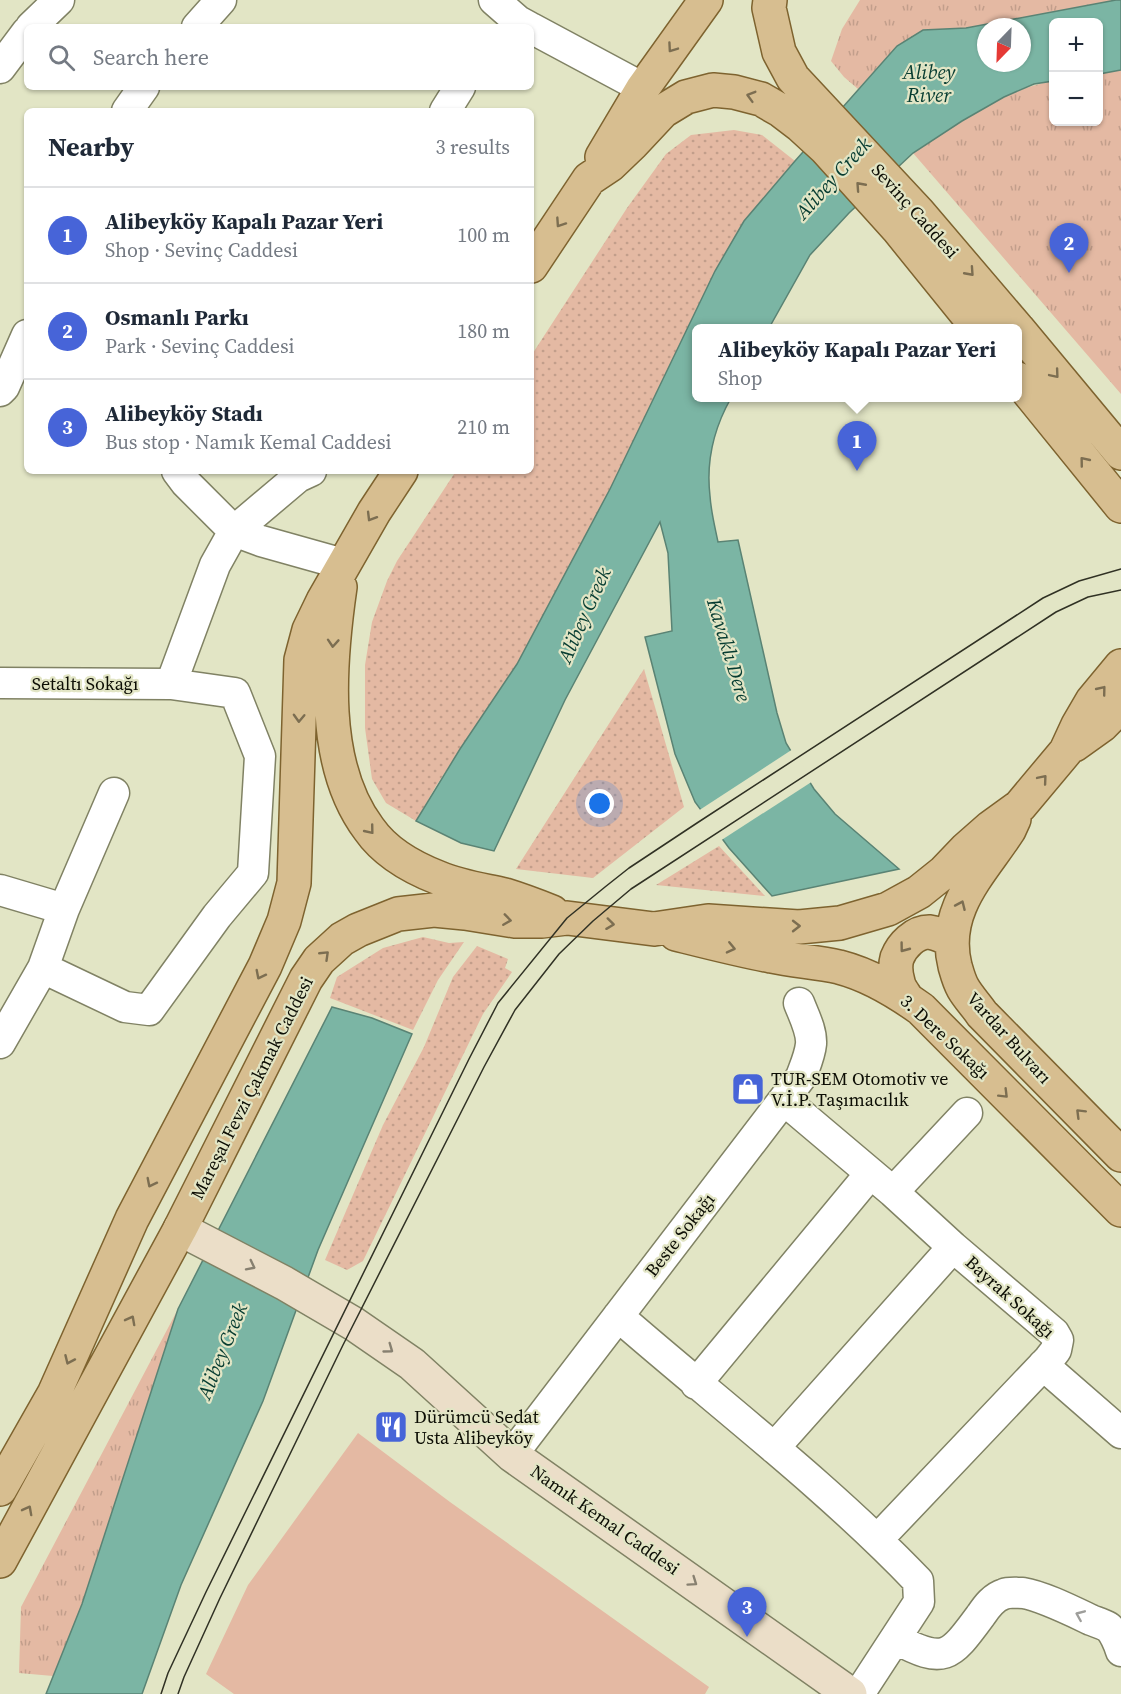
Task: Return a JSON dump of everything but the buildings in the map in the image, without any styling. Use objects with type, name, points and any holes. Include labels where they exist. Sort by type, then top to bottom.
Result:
[{"type":"main road","points":[[534,262],[589,180],[643,88],[706,0]]},
{"type":"main road","points":[[770,0],[769,8],[779,52],[825,148],[908,221]]},
{"type":"main road","points":[[589,180],[610,165],[663,111],[686,97],[713,90],[734,92],[761,99],[780,110],[808,114]]},
{"type":"main road","name":"Sevinç Caddesi","points":[[908,221],[975,324]]},
{"type":"main road","name":"Sevinç Caddesi","points":[[908,221],[1012,324]]},
{"type":"main road","name":"Sevinç Caddesi","points":[[1022,335],[1121,453]]},
{"type":"main road","points":[[1022,385],[1121,506]]},
{"type":"main road","points":[[0,1489],[54,1394],[132,1219],[265,966],[284,921],[294,882],[301,660],[309,630],[343,564],[399,474]]},
{"type":"main road","points":[[343,564],[333,635],[330,690],[334,730],[340,766],[349,797],[370,832],[391,852],[439,879],[530,903],[567,918],[654,929],[708,921],[799,927],[840,923],[888,909],[919,892],[944,872],[991,827],[1020,806],[1066,751],[1102,725],[1121,706]]},
{"type":"main road","points":[[1066,751],[1092,701],[1121,666]]},
{"type":"main road","name":"Vardar Bulvarı","points":[[1020,806],[1009,830],[962,901],[952,932],[952,955],[963,988],[982,1014],[1121,1155]]},
{"type":"main road","name":"Mareşal Fevzi Çakmak Caddesi","points":[[0,1561],[189,1234],[306,979],[319,960],[342,939],[398,914],[434,910],[515,921],[567,918]]},
{"type":"main road","name":"3. Dere Sokağı","points":[[654,929],[772,957],[841,968],[876,980],[921,1009],[1121,1210]]},
{"type":"main road","points":[[907,999],[898,984],[896,967],[897,958],[905,944],[916,935],[928,932],[940,935],[952,942]]},
{"type":"main road","points":[[187,1113],[190,1146],[171,1194],[169,1206],[170,1217],[174,1223],[189,1234]]},
{"type":"main road","name":"Namık Kemal Caddesi","points":[[189,1234],[284,1283],[341,1316],[412,1364],[512,1455],[850,1694]]},
{"type":"street","points":[[34,24],[59,0]]},
{"type":"street","points":[[200,24],[221,0]]},
{"type":"street","points":[[534,31],[643,88]]},
{"type":"street","points":[[0,68],[24,36]]},
{"type":"street","points":[[129,108],[142,90]]},
{"type":"street","points":[[447,108],[458,90]]},
{"type":"street","points":[[0,391],[4,387],[24,342]]},
{"type":"street","points":[[179,474],[234,531],[261,542],[343,564]]},
{"type":"street","points":[[171,684],[215,565],[234,531],[304,474]]},
{"type":"street","name":"Setaltı Sokağı","points":[[0,683],[171,684],[235,693],[260,756],[253,873],[217,916],[149,1010],[125,1007],[43,969]]},
{"type":"street","points":[[0,1043],[43,969],[64,909],[114,794]]},
{"type":"street","points":[[0,890],[64,909]]},
{"type":"street","name":"Beste Sokağı","points":[[512,1455],[801,1077],[811,1043],[800,1003]]},
{"type":"street","name":"Bayrak Sokağı","points":[[784,1100],[1054,1333],[1058,1340],[1056,1350],[1043,1365],[877,1540]]},
{"type":"street","points":[[893,1192],[967,1113]]},
{"type":"street","points":[[696,1384],[870,1174]]},
{"type":"street","points":[[774,1448],[953,1247]]},
{"type":"street","points":[[618,1316],[696,1384],[746,1422],[877,1540],[918,1581],[919,1602],[859,1694]]},
{"type":"street","points":[[1043,1365],[1121,1433]]},
{"type":"street","points":[[896,1639],[919,1651],[934,1655],[954,1650],[987,1605],[1006,1593],[1023,1593],[1109,1628],[1121,1651]]},
{"type":"green space","points":[[860,0],[1116,0],[1020,18],[977,18],[977,26],[966,28],[923,30],[897,46],[858,89],[831,61],[842,29]]},
{"type":"green space","points":[[1121,70],[1121,394],[913,153],[997,100],[1034,85],[1049,82],[1049,126],[1103,126],[1103,73]]},
{"type":"green space","points":[[734,130],[762,135],[795,161],[744,221],[610,489],[517,664],[436,786],[416,821],[386,803],[372,779],[365,728],[365,665],[372,622],[387,581],[397,561],[454,474],[534,474],[534,351],[627,208],[666,154],[691,135]]},
{"type":"green space","points":[[644,669],[684,807],[593,878],[516,869]]},
{"type":"green space","points":[[719,846],[765,896],[656,885]]},
{"type":"green space","points":[[423,937],[449,943],[464,942],[438,980],[413,1030],[330,998],[337,977],[383,948]]},
{"type":"green space","points":[[477,946],[508,959],[505,968],[512,972],[483,1014],[363,1261],[347,1270],[325,1260],[383,1125],[424,1047],[453,977]]},
{"type":"green space","points":[[178,1309],[82,1604],[53,1676],[19,1673],[21,1607]]},
{"type":"green space","points":[[358,1433],[450,1502],[709,1687],[705,1694],[234,1694],[206,1674],[248,1585]]},
{"type":"water","points":[[1121,0],[1121,70],[1103,73],[1103,18],[1049,18],[1049,82],[1034,84],[1004,97],[913,153],[849,213],[810,255],[771,324],[692,324],[692,402],[729,402],[720,421],[710,458],[709,483],[718,542],[738,540],[777,713],[786,743],[814,789],[835,814],[899,869],[772,896],[729,848],[695,802],[675,754],[645,637],[672,631],[668,553],[660,522],[565,700],[494,851],[461,843],[416,821],[460,749],[517,664],[610,489],[715,271],[744,221],[897,46],[923,30],[977,26],[977,72],[1031,72],[1031,18],[1020,18]]},
{"type":"water","name":"Alibey Creek","points":[[332,1007],[372,1018],[412,1034],[318,1250],[263,1401],[181,1585],[142,1694],[46,1694],[82,1604],[178,1309]]},
{"type":"pier","points":[[793,749],[813,781],[720,841],[698,811]]},
{"type":"tram line","points":[[161,1694],[168,1673],[206,1592],[498,1003],[567,918],[629,868],[1043,598],[1079,581],[1121,569]]},
{"type":"tram line","points":[[178,1694],[220,1598],[343,1345],[484,1067],[515,1010],[559,954],[631,889],[1056,612],[1088,597],[1121,590]]},
{"type":"place","name":"Osmanlı Parkı","points":[[1069,273]]},
{"type":"place","name":"Alibeyköy Kapalı Pazar Yeri","points":[[857,471]]},
{"type":"place","name":"TUR-SEM Otomotiv ve V.İ.P. Taşımacılık","points":[[748,1089]]},
{"type":"place","name":"Dürümcü Sedat Usta Alibeyköy","points":[[391,1427]]},
{"type":"place","name":"Alibeyköy Stadı","points":[[747,1637]]},
{"type":"water label","name":"Alibey River","points":[[929,84]]},
{"type":"water label","name":"Kavaklı Dere","points":[[729,650]]}]
